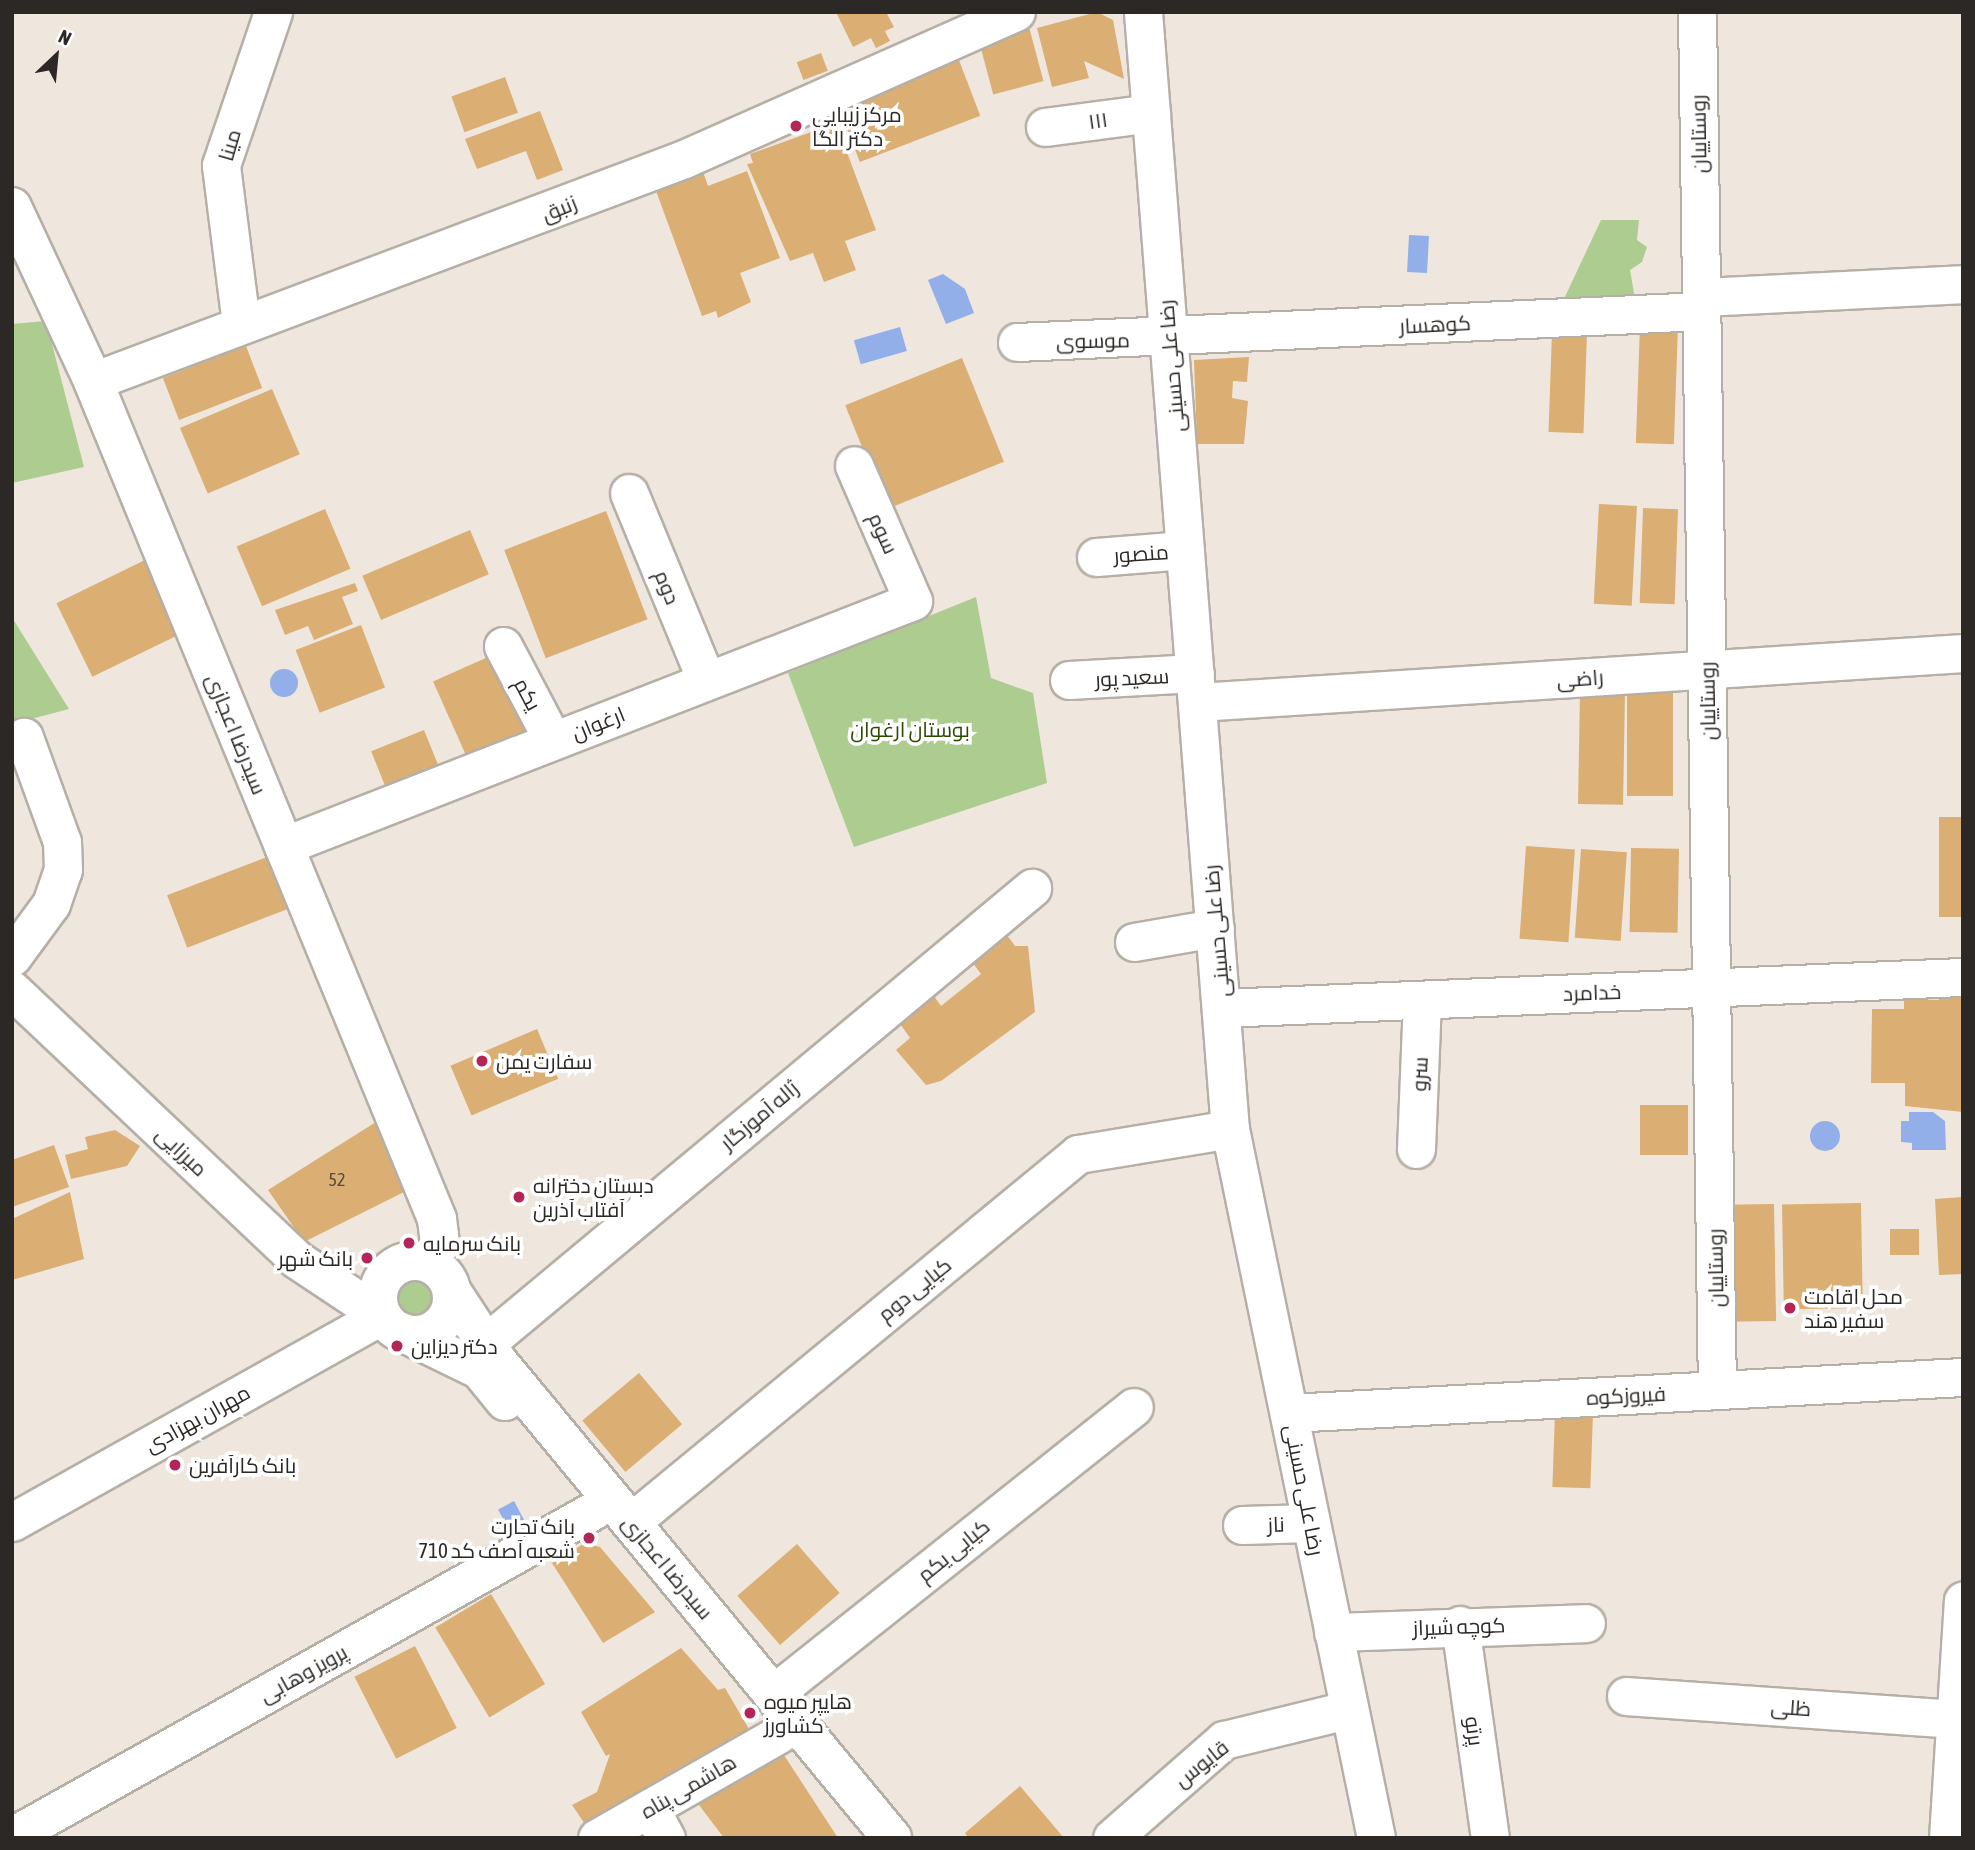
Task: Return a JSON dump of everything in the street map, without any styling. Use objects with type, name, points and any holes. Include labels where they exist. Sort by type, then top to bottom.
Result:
[{"type":"main road","name":"سیدرضا اعجازی","points":[[12,207],[93,381],[437,1219],[440,1278],[486,1343],[892,1838]]},
{"type":"main road","points":[[394,1266],[440,1278],[439,1326],[381,1311],[394,1266]]},
{"type":"main road","name":"سیدرضا اعجازی","points":[[381,1311],[480,1370],[865,1838]]},
{"type":"street","name":"مینا","points":[[241,324],[221,165],[273,12]]},
{"type":"street","name":"زنبق","points":[[93,381],[241,324],[428,260],[684,159],[1016,12]]},
{"type":"street","name":"رضا علی حسینی","points":[[1143,12],[1230,1129],[1347,1710],[1376,1838]]},
{"type":"street","name":"روستاییان","points":[[1697,12],[1717,1391]]},
{"type":"street","name":"۱۱۱","points":[[1045,127],[1151,113]]},
{"type":"street","name":"کوهسار","points":[[1168,338],[1701,304],[1963,284]]},
{"type":"street","name":"موسوی","points":[[1017,342],[1168,338]]},
{"type":"street","name":"سوم","points":[[854,465],[913,601]]},
{"type":"street","name":"دوم","points":[[629,493],[706,680]]},
{"type":"street","name":"منصور","points":[[1096,556],[1185,550]]},
{"type":"street","name":"ارغوان","points":[[283,846],[913,601]]},
{"type":"street","name":"یکم","points":[[503,646],[553,741]]},
{"type":"street","name":"راضی","points":[[1196,688],[1706,670],[1963,653]]},
{"type":"street","name":"سعید پور","points":[[1069,680],[1196,688]]},
{"type":"street","points":[[12,957],[51,904],[63,870],[62,842],[24,737]]},
{"type":"street","name":"ژاله آموزگار","points":[[486,1343],[1032,888]]},
{"type":"street","points":[[1134,942],[1215,928]]},
{"type":"street","name":"خدامرد","points":[[1222,1008],[1963,977]]},
{"type":"street","name":"میرزایی","points":[[12,990],[296,1259],[381,1311]]},
{"type":"street","name":"سرو","points":[[1416,1149],[1422,1000]]},
{"type":"street","name":"کیایی دوم","points":[[631,1522],[1078,1154],[1230,1129]]},
{"type":"street","name":"مهران بهزادی","points":[[12,1495],[381,1311]]},
{"type":"street","name":"مهران بهزادی","points":[[12,1522],[381,1311]]},
{"type":"street","name":"فیروزکوه","points":[[1289,1413],[1963,1377]]},
{"type":"street","name":"کیایی یکم","points":[[773,1694],[1134,1407]]},
{"type":"street","name":"پرویز وهابی","points":[[12,1836],[594,1510]]},
{"type":"street","name":"ناز","points":[[1242,1525],[1311,1523]]},
{"type":"street","points":[[1948,1838],[1963,1600]]},
{"type":"street","name":"کوچه شیراز","points":[[1333,1632],[1460,1625],[1586,1623]]},
{"type":"street","name":"پرتو","points":[[1460,1625],[1490,1838]]},
{"type":"street","name":"ظلی","points":[[1626,1696],[1955,1719]]},
{"type":"street","name":"قایوس","points":[[1112,1838],[1224,1740],[1347,1710]]},
{"type":"street","name":"هاشمی پناه","points":[[597,1838],[658,1823],[779,1734]]},
{"type":"green space","points":[[1601,220],[1639,220],[1637,240],[1647,247],[1642,262],[1630,270],[1635,299],[1555,318]]},
{"type":"green space","points":[[46,321],[84,467],[12,483],[12,324]]},
{"type":"green space","name":"بوستان ارغوان","points":[[976,597],[991,678],[1033,693],[1047,783],[854,847],[788,673]]},
{"type":"green space","points":[[13,619],[69,709],[12,724]]},
{"type":"green space","points":[[416,1268],[427,1270],[440,1281],[445,1297],[443,1308],[432,1321],[416,1326],[405,1324],[392,1313],[387,1297],[389,1286],[400,1273]]},
{"type":"water","points":[[1409,235],[1429,236],[1427,273],[1407,272]]},
{"type":"water","points":[[943,274],[965,289],[974,313],[946,324],[928,280]]},
{"type":"water","points":[[900,327],[907,351],[861,364],[854,340]]},
{"type":"water","points":[[284,669],[294,673],[298,683],[294,693],[284,697],[274,693],[270,683],[274,673]]},
{"type":"water","points":[[1909,1112],[1933,1112],[1945,1121],[1946,1150],[1912,1150],[1912,1143],[1901,1142],[1901,1121],[1909,1121]]},
{"type":"water","points":[[1825,1121],[1835,1126],[1840,1136],[1835,1146],[1825,1151],[1815,1146],[1810,1136],[1815,1126]]},
{"type":"water","points":[[514,1501],[530,1531],[514,1539],[498,1509]]},
{"type":"building","points":[[836,12],[886,12],[894,27],[885,31],[890,41],[876,48],[871,38],[853,47]]},
{"type":"building","points":[[1097,12],[1113,20],[1124,79],[1084,61],[1089,78],[1052,87],[1037,28]]},
{"type":"building","points":[[1029,27],[1043,81],[993,95],[979,40]]},
{"type":"building","points":[[821,53],[828,71],[804,80],[797,62]]},
{"type":"building","points":[[957,55],[980,116],[860,162],[837,101]]},
{"type":"building","points":[[505,77],[518,113],[464,132],[451,96]]},
{"type":"building","points":[[540,111],[563,170],[537,180],[526,151],[477,169],[465,139]]},
{"type":"building","points":[[836,123],[876,230],[845,241],[856,270],[824,282],[813,253],[790,261],[747,164],[753,163],[750,154]]},
{"type":"building","points":[[700,163],[708,186],[747,171],[780,258],[740,273],[751,302],[718,318],[716,311],[702,316],[652,180]]},
{"type":"building","points":[[1640,325],[1678,326],[1674,444],[1636,443]]},
{"type":"building","points":[[1552,332],[1587,333],[1583,433],[1549,432]]},
{"type":"building","points":[[246,346],[262,388],[179,420],[163,378]]},
{"type":"building","points":[[1249,357],[1247,382],[1233,381],[1232,398],[1248,401],[1244,444],[1197,444],[1194,360]]},
{"type":"building","points":[[962,358],[1004,462],[887,509],[845,405]]},
{"type":"building","points":[[272,389],[300,454],[208,493],[180,428]]},
{"type":"building","points":[[1599,504],[1637,506],[1632,606],[1594,604]]},
{"type":"building","points":[[1643,508],[1678,509],[1675,604],[1640,603]]},
{"type":"building","points":[[325,509],[350,569],[262,606],[237,547]]},
{"type":"building","points":[[606,511],[648,619],[546,658],[504,550]]},
{"type":"building","points":[[470,530],[489,574],[381,620],[362,576]]},
{"type":"building","points":[[149,558],[185,632],[92,677],[56,603]]},
{"type":"building","points":[[355,583],[358,591],[342,597],[353,624],[314,640],[308,626],[285,635],[275,610]]},
{"type":"building","points":[[361,625],[385,688],[320,713],[296,650]]},
{"type":"building","points":[[497,653],[532,731],[468,759],[433,681]]},
{"type":"building","points":[[1627,688],[1673,688],[1673,796],[1627,796]]},
{"type":"building","points":[[1580,692],[1625,693],[1623,805],[1578,804]]},
{"type":"building","points":[[424,730],[440,769],[387,790],[371,751]]},
{"type":"building","points":[[1939,817],[1963,817],[1963,917],[1939,917]]},
{"type":"building","points":[[1526,846],[1575,849],[1568,942],[1520,939]]},
{"type":"building","points":[[1631,848],[1679,849],[1678,933],[1630,932]]},
{"type":"building","points":[[1581,849],[1627,852],[1621,941],[1575,938]]},
{"type":"building","points":[[267,857],[287,909],[187,948],[167,895]]},
{"type":"building","points":[[1007,935],[1015,946],[1028,946],[1035,1012],[941,1081],[926,1085],[896,1050],[910,1038],[901,1025],[934,996],[941,1006],[981,974],[973,963]]},
{"type":"building","points":[[1939,989],[1963,989],[1963,1112],[1905,1106],[1905,1083],[1871,1083],[1872,1009],[1904,1009],[1904,999],[1939,1000]]},
{"type":"building","points":[[537,1029],[558,1079],[472,1115],[450,1066]]},
{"type":"building","points":[[1640,1105],[1688,1105],[1688,1155],[1640,1155]]},
{"type":"building","points":[[376,1122],[404,1192],[304,1242],[268,1190]]},
{"type":"building","points":[[115,1130],[140,1146],[127,1166],[71,1179],[65,1155],[88,1149],[85,1137]]},
{"type":"building","points":[[54,1145],[69,1187],[12,1207],[12,1160]]},
{"type":"building","points":[[70,1192],[84,1259],[12,1280],[12,1219]]},
{"type":"building","points":[[1963,1197],[1963,1274],[1939,1275],[1935,1199]]},
{"type":"building","points":[[1861,1203],[1863,1308],[1784,1309],[1782,1204]]},
{"type":"building","points":[[1774,1204],[1776,1321],[1726,1322],[1724,1205]]},
{"type":"building","points":[[1890,1229],[1919,1229],[1919,1255],[1890,1255]]},
{"type":"building","points":[[639,1373],[682,1424],[625,1472],[582,1421]]},
{"type":"building","points":[[1555,1412],[1593,1413],[1590,1488],[1552,1487]]},
{"type":"building","points":[[585,1543],[600,1547],[655,1612],[603,1643],[552,1563]]},
{"type":"building","points":[[797,1544],[840,1593],[780,1645],[737,1596]]},
{"type":"building","points":[[491,1594],[545,1684],[489,1717],[435,1627]]},
{"type":"building","points":[[415,1646],[457,1728],[396,1759],[354,1677]]},
{"type":"building","points":[[681,1648],[718,1690],[725,1688],[749,1729],[744,1738],[587,1827],[572,1805],[597,1792],[610,1754],[606,1756],[581,1712]]},
{"type":"building","points":[[782,1752],[838,1838],[724,1838],[696,1801]]},
{"type":"building","points":[[1020,1786],[1064,1838],[968,1838],[965,1833]]},
{"type":"place","name":"مرکز زیبایی دکتر الگا","points":[[796,126]]},
{"type":"place","name":"سفارت یمن","points":[[482,1061]]},
{"type":"place","name":"دبستان دخترانه آفتاب آذرین","points":[[519,1197]]},
{"type":"place","name":"بانک سرمایه","points":[[409,1243]]},
{"type":"place","name":"بانک شهر","points":[[367,1258]]},
{"type":"place","name":"محل اقامت سفیر هند","points":[[1790,1308]]},
{"type":"place","name":"دکتر دیزاین","points":[[397,1346]]},
{"type":"place","name":"بانک کارآفرین","points":[[175,1465]]},
{"type":"place","name":"بانک تجارت شعبه آصف کد 710","points":[[589,1538]]},
{"type":"place","name":"هایپر میوه کشاورز","points":[[750,1713]]}]
